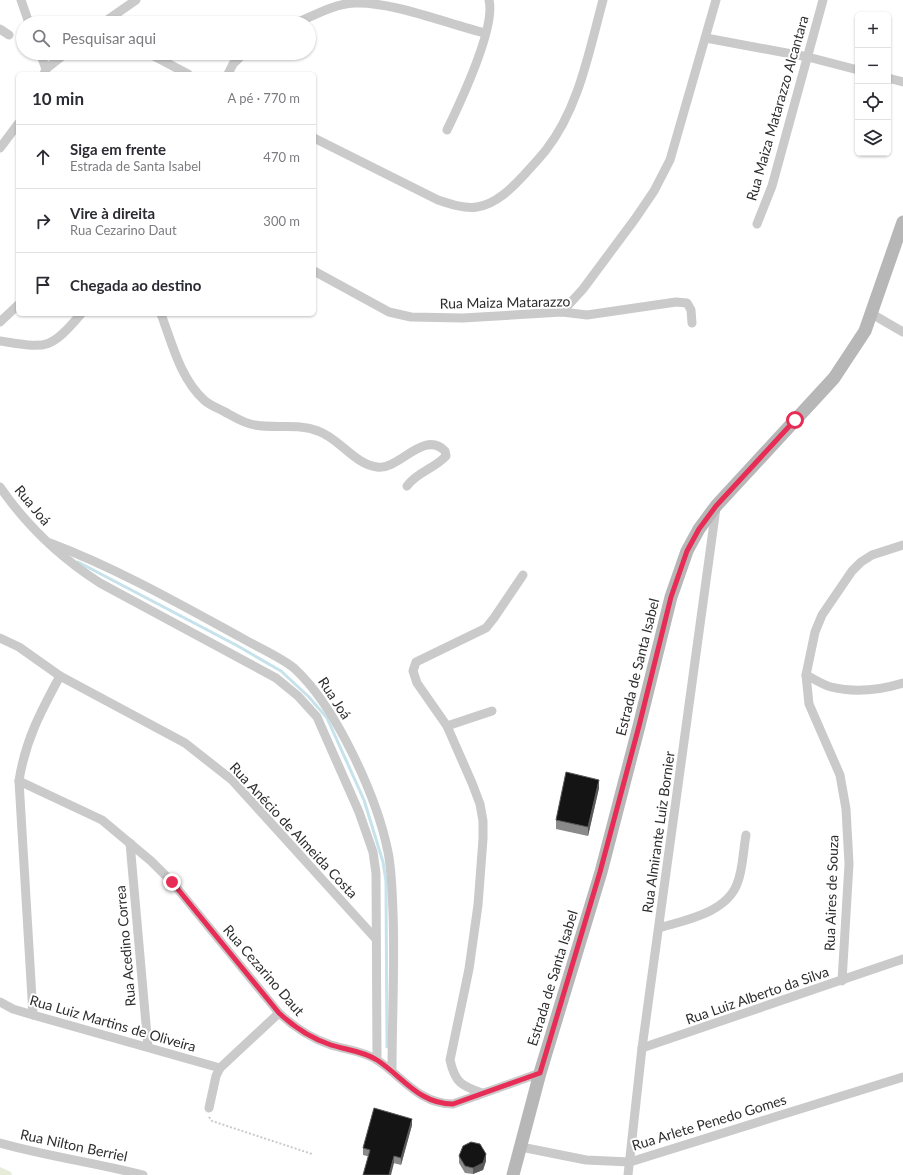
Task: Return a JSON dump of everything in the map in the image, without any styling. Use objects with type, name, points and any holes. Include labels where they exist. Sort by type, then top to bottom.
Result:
[{"type":"main road","name":"Estrada de Santa Isabel","points":[[513,1175],[540,1073],[600,872],[639,726],[671,597],[687,551],[699,529],[716,506],[834,378],[865,331],[903,222]]},
{"type":"street","points":[[21,0],[27,16]]},
{"type":"street","points":[[113,16],[136,0]]},
{"type":"street","points":[[448,130],[469,81],[485,33],[491,8],[489,0]]},
{"type":"street","points":[[316,139],[438,200],[460,206],[477,207],[494,202],[513,187],[546,149],[567,114],[581,81],[602,0]]},
{"type":"street","points":[[562,312],[582,289],[654,191],[670,160],[716,0]]},
{"type":"street","name":"Rua Maiza Matarazzo Alcantara","points":[[757,224],[772,186],[823,0]]},
{"type":"street","points":[[313,16],[334,7],[354,3],[376,5],[485,33]]},
{"type":"street","points":[[0,29],[8,35]]},
{"type":"street","points":[[706,38],[808,57],[855,69]]},
{"type":"street","points":[[42,60],[45,72],[58,60]]},
{"type":"street","points":[[161,60],[184,72]]},
{"type":"street","points":[[229,72],[237,60]]},
{"type":"street","points":[[891,79],[903,82]]},
{"type":"street","points":[[0,148],[16,127]]},
{"type":"street","name":"Rua Maiza Matarazzo","points":[[316,272],[389,312],[411,317],[463,318],[562,312],[587,314],[676,302],[687,303],[691,310],[692,323]]},
{"type":"street","points":[[0,322],[16,307]]},
{"type":"street","points":[[872,314],[903,332]]},
{"type":"street","points":[[0,341],[34,346],[46,345],[59,338],[78,316]]},
{"type":"street","points":[[162,316],[186,380],[204,400],[232,416],[255,425],[305,427],[320,431],[365,463],[378,468],[388,465],[416,449],[432,444],[441,446],[445,451],[446,456],[419,474],[407,486]]},
{"type":"street","name":"Rua Joá","points":[[0,487],[15,508],[45,541],[76,568],[100,584],[276,678],[298,696],[317,717],[344,778],[373,852],[376,873],[376,940],[392,1071]]},
{"type":"street","name":"Rua Almirante Luiz Bornier","points":[[628,1175],[642,1048],[716,506]]},
{"type":"street","name":"Rua Joá","points":[[45,541],[79,554],[180,604],[293,667],[324,702],[347,745],[377,811],[388,852],[394,937],[385,1018],[377,1060]]},
{"type":"street","name":"Rua Aires de Souza","points":[[842,981],[849,864],[846,809],[840,775],[809,704],[806,675],[815,632],[822,615],[852,571],[861,562],[872,555],[903,546]]},
{"type":"street","points":[[482,1093],[463,1086],[457,1080],[452,1071],[450,1060],[470,962],[478,905],[483,839],[480,804],[447,726],[418,683],[413,671],[416,662],[486,628],[523,575]]},
{"type":"street","name":"Rua Anécio de Almeida Costa","points":[[0,638],[19,647],[60,676],[185,743],[232,780],[376,940]]},
{"type":"street","points":[[806,675],[831,687],[861,691],[888,688],[903,683]]},
{"type":"street","points":[[32,1015],[20,781],[22,764],[30,734],[60,676]]},
{"type":"street","points":[[447,726],[492,711]]},
{"type":"street","name":"Rua Cezarino Daut","points":[[20,781],[102,820],[130,844],[172,882],[279,1013],[293,1026],[306,1034],[332,1045],[356,1050],[377,1060],[392,1071],[408,1086],[425,1097],[440,1104],[453,1104],[540,1073]]},
{"type":"street","points":[[659,928],[711,910],[728,898],[738,883],[746,836]]},
{"type":"street","name":"Rua Acedino Correa","points":[[130,844],[148,1047]]},
{"type":"street","name":"Rua Luiz Alberto da Silva","points":[[642,1048],[903,959]]},
{"type":"street","name":"Rua Luiz Martins de Oliveira","points":[[0,1002],[13,1009],[32,1015],[220,1068]]},
{"type":"street","points":[[209,1108],[216,1076],[220,1068],[279,1013]]},
{"type":"street","name":"Rua Arlete Penedo Gomes","points":[[521,1147],[586,1160],[630,1162],[903,1077]]},
{"type":"street","name":"Rua Nilton Berriel","points":[[0,1143],[143,1175]]},
{"type":"path","points":[[209,1108],[207,1113],[212,1121],[312,1154]]},
{"type":"green space","points":[[0,1167],[11,1172],[12,1175],[0,1175]]},
{"type":"building","points":[[566,772],[599,780],[588,827],[556,820]]},
{"type":"building","points":[[374,1108],[412,1119],[401,1158],[394,1156],[389,1175],[363,1175],[370,1150],[363,1148]]},
{"type":"building","points":[[471,1142],[480,1144],[486,1154],[483,1163],[473,1168],[465,1166],[459,1156],[463,1146]]},
{"type":"waterway","points":[[78,562],[236,645],[281,671],[309,697],[327,718],[364,800],[383,862],[386,881],[387,1047]]},
{"type":"route","points":[[172,882],[279,1013],[293,1026],[306,1034],[332,1045],[356,1050],[377,1060],[392,1071],[408,1086],[425,1097],[440,1104],[453,1104],[540,1073],[600,872],[639,726],[671,597],[687,551],[699,529],[716,506],[795,420]]}]
